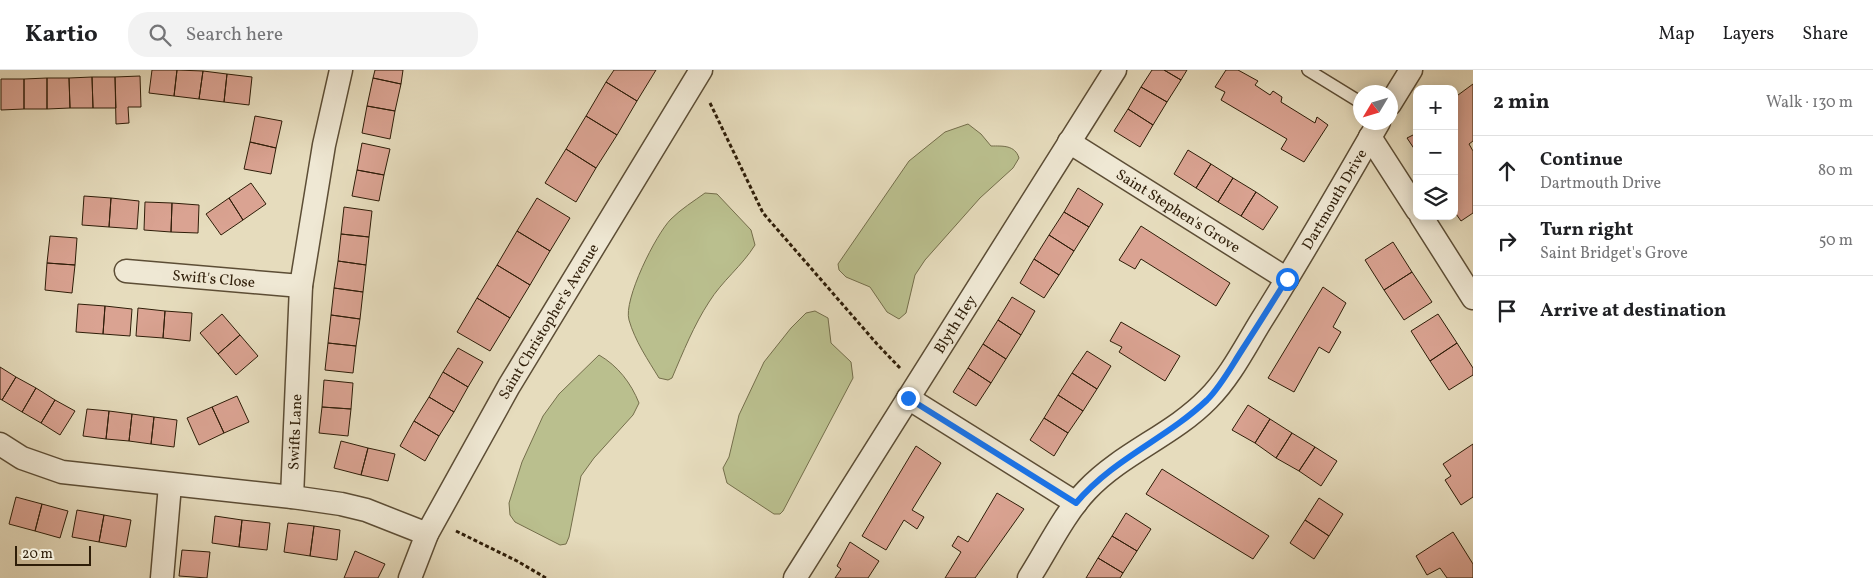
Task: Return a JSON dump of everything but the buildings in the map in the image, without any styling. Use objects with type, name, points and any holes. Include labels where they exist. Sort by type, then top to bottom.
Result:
[{"type":"street","name":"Swifts Lane","points":[[292,497],[301,286],[324,145],[341,70]]},
{"type":"street","name":"Blyth Hey","points":[[795,578],[1115,70]]},
{"type":"street","points":[[1398,91],[1411,70]]},
{"type":"street","name":"Saint Christopher's Avenue","points":[[410,578],[431,528],[509,386],[696,77]]},
{"type":"street","points":[[1375,130],[1413,202]]},
{"type":"street","name":"Dartmouth Drive","points":[[1029,578],[1076,503],[1088,489],[1121,461],[1190,414],[1208,399],[1222,382],[1287,279],[1375,130]]},
{"type":"street","name":"Saint Stephen's Grove","points":[[1069,142],[1287,279]]},
{"type":"street","points":[[1424,220],[1473,298]]},
{"type":"street","name":"Swift's Close","points":[[126,271],[301,286]]},
{"type":"street","points":[[913,390],[1076,503]]},
{"type":"street","points":[[0,444],[30,461],[62,472],[341,504],[431,528]]},
{"type":"street","points":[[162,578],[170,484]]},
{"type":"lane","points":[[1308,70],[1353,98]]},
{"type":"path","points":[[696,77],[764,213],[877,344],[901,368],[913,390]]},
{"type":"path","points":[[431,528],[517,561],[546,578]]},
{"type":"green space","points":[[968,124],[981,134],[991,146],[1012,148],[1019,158],[1013,168],[980,198],[925,260],[915,275],[906,313],[899,319],[887,312],[870,287],[846,277],[839,270],[838,264],[909,161],[945,132]]},
{"type":"green space","points":[[705,193],[717,194],[751,230],[755,245],[709,302],[694,329],[672,378],[668,380],[659,378],[642,350],[629,320],[628,311],[631,298],[642,268],[657,238],[671,219]]},
{"type":"green space","points":[[815,311],[828,318],[831,343],[851,362],[853,378],[783,511],[780,514],[774,514],[727,483],[723,468],[729,457],[739,415],[764,362],[791,328],[806,313]]},
{"type":"green space","points":[[599,355],[612,364],[623,376],[639,403],[633,415],[594,458],[581,476],[569,537],[566,544],[560,545],[515,522],[510,515],[509,503],[522,462],[543,416],[559,394]]},
{"type":"route","points":[[908,398],[1076,503],[1088,489],[1121,461],[1190,414],[1208,399],[1222,382],[1287,279]]}]
